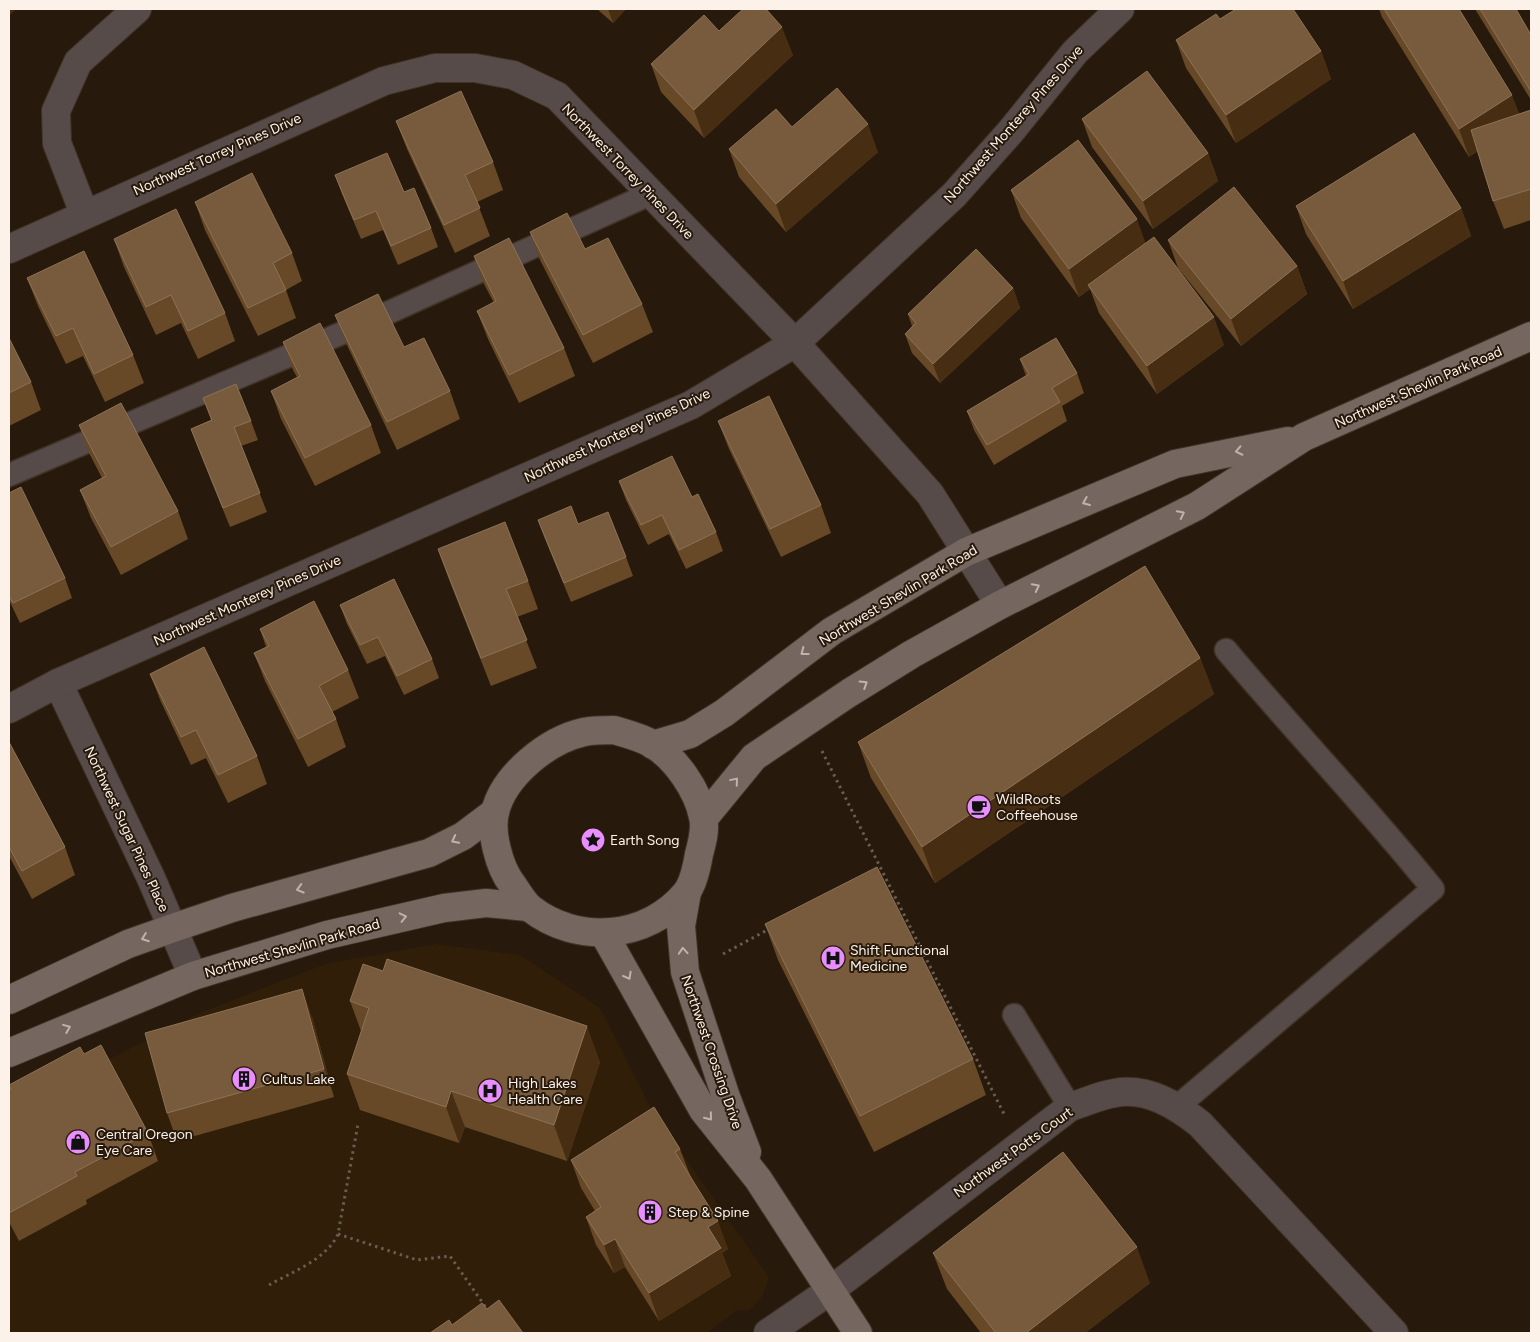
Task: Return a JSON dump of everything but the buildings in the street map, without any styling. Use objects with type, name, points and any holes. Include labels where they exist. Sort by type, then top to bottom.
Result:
[{"type":"main road","name":"Northwest Shevlin Park Road","points":[[704,818],[754,758],[849,693],[912,654],[1000,605],[1197,506],[1304,437],[1531,336]]},
{"type":"main road","name":"Northwest Shevlin Park Road","points":[[653,745],[690,734],[715,718],[832,631],[966,552],[1175,464],[1304,437]]},
{"type":"main road","points":[[9,1000],[128,944],[173,928],[232,908],[429,853],[463,836],[494,812],[509,784],[527,761],[553,744],[584,732],[614,730],[653,745],[670,760],[685,778],[696,796],[704,818]]},
{"type":"main road","points":[[494,812],[495,846],[506,876],[528,906],[549,920],[576,931],[604,934],[636,928],[664,914],[687,892]]},
{"type":"main road","name":"Northwest Crossing Drive","points":[[704,818],[698,861],[687,892],[681,926],[685,972],[726,1097],[758,1179]]},
{"type":"main road","name":"Northwest Shevlin Park Road","points":[[9,1053],[193,976],[327,935],[444,908],[486,903],[528,906]]},
{"type":"main road","name":"Northwest Crossing Drive","points":[[604,934],[703,1110],[758,1179],[858,1333]]},
{"type":"street","points":[[84,213],[57,143],[56,111],[78,62],[137,9]]},
{"type":"street","name":"Northwest Monterey Pines Drive","points":[[9,709],[58,684],[691,405],[795,343],[954,195],[1011,131],[1075,52],[1120,9]]},
{"type":"street","name":"Northwest Torrey Pines Drive","points":[[9,249],[84,213],[384,81],[435,68],[475,68],[513,75],[557,96],[795,343],[930,494],[1000,605]]},
{"type":"street","name":"Northwest Sugar Pines Place","points":[[58,684],[173,928],[193,976]]},
{"type":"street","name":"Northwest Potts Court","points":[[768,1333],[831,1290],[1070,1107],[1115,1093],[1146,1094],[1178,1106],[1200,1124],[1394,1333]]},
{"type":"lane","points":[[9,475],[362,325],[650,194]]},
{"type":"lane","points":[[1178,1106],[1433,889],[1381,825],[1301,738],[1226,650]]},
{"type":"lane","points":[[1014,1015],[1070,1107]]},
{"type":"path","points":[[822,750],[1020,1145]]},
{"type":"path","points":[[872,872],[881,868]]},
{"type":"path","points":[[723,954],[776,925]]},
{"type":"path","points":[[268,1285],[326,1251],[334,1242],[338,1234],[358,1124]]},
{"type":"path","points":[[338,1234],[417,1260],[450,1256],[492,1315]]},
{"type":"shaded area","points":[[436,944],[520,955],[600,1008],[653,1112],[769,1277],[762,1297],[750,1310],[736,1311],[707,1333],[9,1333],[9,1110],[200,1013],[325,964]]},
{"type":"place","name":"WildRoots Coffeehouse","points":[[979,807]]},
{"type":"place","name":"Earth Song","points":[[593,840]]},
{"type":"place","name":"Shift Functional Medicine","points":[[833,958]]},
{"type":"place","name":"Cultus Lake","points":[[244,1079]]},
{"type":"place","name":"High Lakes Health Care","points":[[490,1091]]},
{"type":"place","name":"Central Oregon Eye Care","points":[[78,1142]]},
{"type":"place","name":"Step & Spine","points":[[650,1212]]}]
